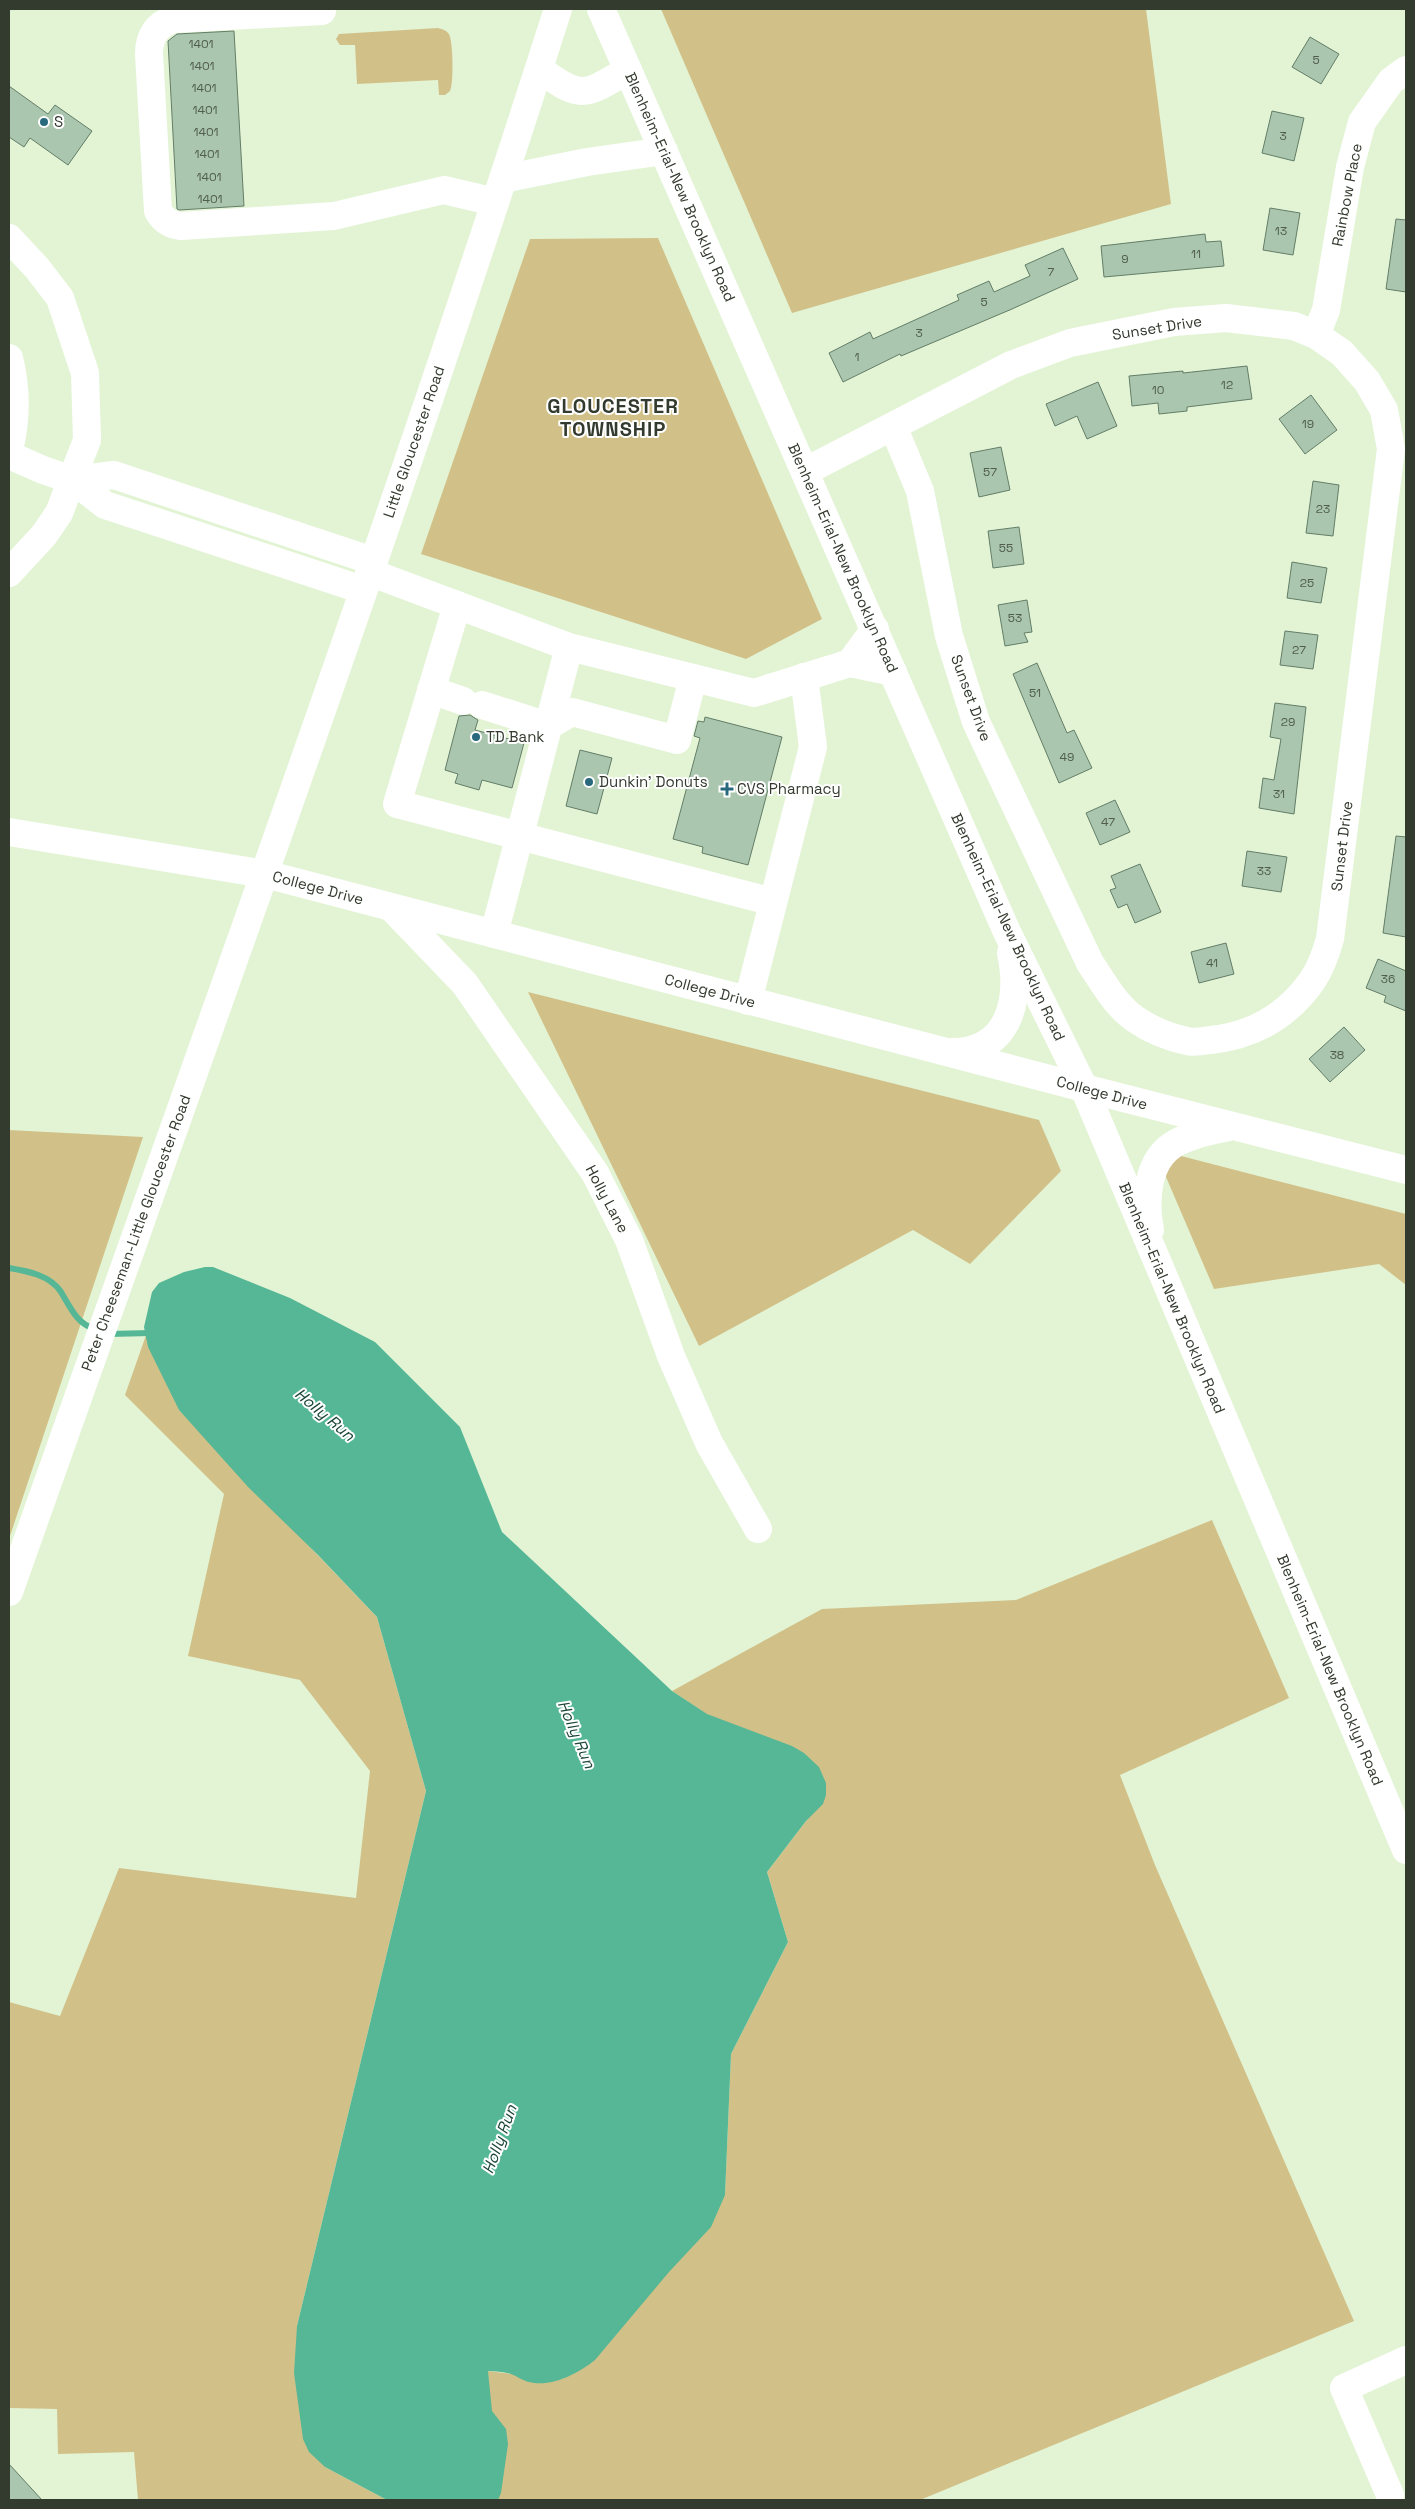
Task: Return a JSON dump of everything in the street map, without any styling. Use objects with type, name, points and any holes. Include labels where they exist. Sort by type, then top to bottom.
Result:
[{"type":"street","name":"Little Gloucester Road","points":[[265,874],[499,191],[558,9]]},
{"type":"street","name":"Blenheim-Erial-New Brooklyn Road","points":[[602,9],[1006,932],[1084,1088],[1406,1850]]},
{"type":"street","points":[[322,11],[174,19],[156,30],[150,41],[149,54],[158,211],[161,216],[173,224],[184,226],[298,220],[334,216],[444,190],[499,191],[587,162],[664,152]]},
{"type":"street","points":[[539,69],[567,89],[591,92],[628,70]]},
{"type":"street","name":"Rainbow Place","points":[[1316,335],[1326,310],[1350,167],[1362,122],[1391,81],[1406,70]]},
{"type":"street","points":[[9,238],[37,268],[60,298],[85,373],[87,440],[59,513],[44,535],[9,573]]},
{"type":"street","name":"Sunset Drive","points":[[806,472],[893,426],[1011,365],[1070,343],[1174,322],[1226,318],[1294,326],[1316,335],[1342,353],[1367,381],[1384,410],[1391,449],[1330,939],[1323,962],[1312,981],[1281,1014],[1266,1025],[1230,1038],[1189,1042],[1156,1032],[1133,1018],[1114,1000],[1090,962],[976,722],[949,636],[920,491],[893,426]]},
{"type":"street","points":[[9,358],[15,392],[16,415],[9,450]]},
{"type":"street","points":[[9,455],[43,470],[73,480],[105,504],[238,548],[368,574]]},
{"type":"street","points":[[73,480],[114,475],[247,519],[368,574],[568,647],[754,693],[850,663],[893,672]]},
{"type":"street","points":[[238,548],[247,519]]},
{"type":"street","points":[[457,605],[397,804],[773,902]]},
{"type":"street","points":[[850,663],[874,629]]},
{"type":"street","points":[[494,934],[568,647]]},
{"type":"street","points":[[748,1000],[813,747],[804,677]]},
{"type":"street","points":[[431,690],[548,726],[572,712],[677,740],[693,678]]},
{"type":"street","name":"College Drive","points":[[9,832],[265,874],[944,1052],[1406,1170]]},
{"type":"street","name":"Peter Cheeseman-Little Gloucester Road","points":[[9,1592],[265,874]]},
{"type":"street","name":"Holly Lane","points":[[392,908],[465,984],[595,1173],[630,1240],[671,1356],[709,1443],[758,1529]]},
{"type":"street","points":[[944,1052],[962,1052],[979,1048],[996,1037],[1007,1022],[1013,1000],[1014,977],[1006,932]]},
{"type":"street","points":[[1160,1270],[1147,1212],[1149,1184],[1160,1157],[1176,1143],[1230,1126]]},
{"type":"street","points":[[1391,2495],[1344,2388],[1406,2360]]},
{"type":"shaded area","points":[[661,9],[1146,9],[1171,204],[792,313]]},
{"type":"shaded area","points":[[438,28],[449,34],[452,53],[451,87],[450,91],[445,95],[439,95],[438,80],[357,84],[355,45],[340,45],[336,39],[339,34]]},
{"type":"shaded area","points":[[658,238],[822,619],[746,659],[421,554],[530,239]]},
{"type":"shaded area","points":[[528,992],[1039,1120],[1061,1171],[970,1264],[913,1230],[699,1346]]},
{"type":"shaded area","points":[[9,1130],[143,1137],[9,1539]]},
{"type":"shaded area","points":[[1154,1149],[1406,1214],[1406,1285],[1379,1264],[1214,1289]]},
{"type":"shaded area","points":[[158,1301],[179,1410],[377,1617],[426,1791],[297,2326],[325,2467],[387,2500],[138,2500],[134,2452],[58,2454],[57,2409],[9,2408],[9,2002],[60,2016],[119,1868],[356,1898],[370,1771],[300,1680],[188,1656],[224,1494],[125,1395]]},
{"type":"shaded area","points":[[1212,1520],[1289,1698],[1120,1775],[1155,1865],[1354,2321],[920,2500],[491,2500],[488,2371],[558,2380],[725,2195],[731,2054],[788,1942],[767,1872],[826,1795],[672,1691],[822,1609],[1016,1600]]},
{"type":"water","points":[[213,1267],[290,1298],[375,1342],[460,1427],[502,1532],[672,1691],[707,1714],[792,1746],[804,1753],[819,1767],[826,1783],[826,1795],[823,1804],[806,1821],[767,1872],[788,1942],[731,2054],[725,2195],[711,2227],[669,2272],[595,2360],[581,2370],[564,2378],[546,2383],[527,2381],[508,2373],[488,2371],[492,2411],[506,2429],[508,2444],[501,2493],[498,2500],[387,2500],[325,2467],[309,2452],[303,2439],[294,2373],[297,2326],[426,1791],[377,1617],[318,1555],[249,1488],[179,1410],[148,1347],[144,1327],[152,1292],[159,1283],[184,1272]]},
{"type":"building","points":[[234,31],[244,206],[179,210],[177,209],[168,41],[177,34]]},
{"type":"building","points":[[1310,37],[1339,54],[1321,84],[1292,67]]},
{"type":"building","name":"S","points":[[9,86],[48,114],[55,105],[92,131],[68,165],[30,138],[24,147],[9,137]]},
{"type":"building","points":[[1272,111],[1304,118],[1294,161],[1262,153]]},
{"type":"building","points":[[1270,208],[1300,213],[1293,255],[1263,250]]},
{"type":"building","points":[[1396,219],[1406,220],[1406,292],[1386,289]]},
{"type":"building","points":[[1205,234],[1206,242],[1221,241],[1224,266],[1104,277],[1101,246]]},
{"type":"building","points":[[1063,248],[1078,279],[901,356],[900,354],[843,382],[829,353],[870,332],[873,339],[959,300],[957,295],[989,281],[994,292],[1030,276],[1025,265]]},
{"type":"building","points":[[1247,366],[1252,399],[1187,407],[1187,411],[1159,414],[1158,403],[1132,406],[1129,376],[1183,371],[1183,373]]},
{"type":"building","points":[[1098,382],[1117,426],[1087,439],[1077,416],[1055,426],[1046,404]]},
{"type":"building","points":[[1311,395],[1337,430],[1305,454],[1279,419]]},
{"type":"building","points":[[1001,447],[1010,490],[979,497],[970,453]]},
{"type":"building","points":[[1313,481],[1339,485],[1333,536],[1306,533]]},
{"type":"building","points":[[1019,527],[1024,564],[993,568],[988,531]]},
{"type":"building","points":[[1292,562],[1327,568],[1321,603],[1287,598]]},
{"type":"building","points":[[1027,600],[1032,632],[1024,633],[1028,642],[1005,646],[998,605]]},
{"type":"building","points":[[1285,631],[1318,635],[1313,669],[1280,665]]},
{"type":"building","points":[[1037,663],[1067,733],[1074,730],[1092,768],[1059,783],[1013,674]]},
{"type":"building","points":[[1275,703],[1306,707],[1294,814],[1259,808],[1263,778],[1274,780],[1281,739],[1270,737]]},
{"type":"building","name":"TD Bank","points":[[470,715],[478,720],[475,730],[524,743],[512,788],[482,780],[479,790],[455,783],[458,774],[445,770],[459,716]]},
{"type":"building","name":"CVS Pharmacy","points":[[705,717],[782,737],[748,865],[702,853],[703,847],[673,839],[700,738],[694,736],[698,721],[704,722]]},
{"type":"building","name":"Dunkin' Donuts","points":[[580,750],[612,758],[597,814],[566,806]]},
{"type":"building","points":[[1115,800],[1130,832],[1100,845],[1086,813]]},
{"type":"building","points":[[1396,836],[1406,837],[1406,937],[1383,933]]},
{"type":"building","points":[[1247,851],[1287,857],[1281,892],[1242,886]]},
{"type":"building","points":[[1140,864],[1161,912],[1135,923],[1127,904],[1118,908],[1110,890],[1116,888],[1111,876]]},
{"type":"building","points":[[1226,943],[1234,974],[1199,983],[1191,952]]},
{"type":"building","points":[[1378,959],[1406,971],[1406,1011],[1384,1002],[1386,996],[1366,988]]},
{"type":"building","points":[[1344,1027],[1365,1050],[1330,1082],[1309,1059]]},
{"type":"building","points":[[9,2464],[42,2500],[9,2500]]},
{"type":"waterway","name":"Holly Run","points":[[9,1268],[30,1272],[51,1281],[61,1292],[79,1319],[95,1329]]},
{"type":"waterway","name":"Holly Run","points":[[109,1334],[151,1333]]},
{"type":"place","name":"S","points":[[44,122]]},
{"type":"place","name":"TD Bank","points":[[476,737]]},
{"type":"place","name":"Dunkin' Donuts","points":[[589,782]]},
{"type":"place","name":"CVS Pharmacy","points":[[727,789]]},
{"type":"district","name":"GLOUCESTER TOWNSHIP","points":[[613,418]]}]
